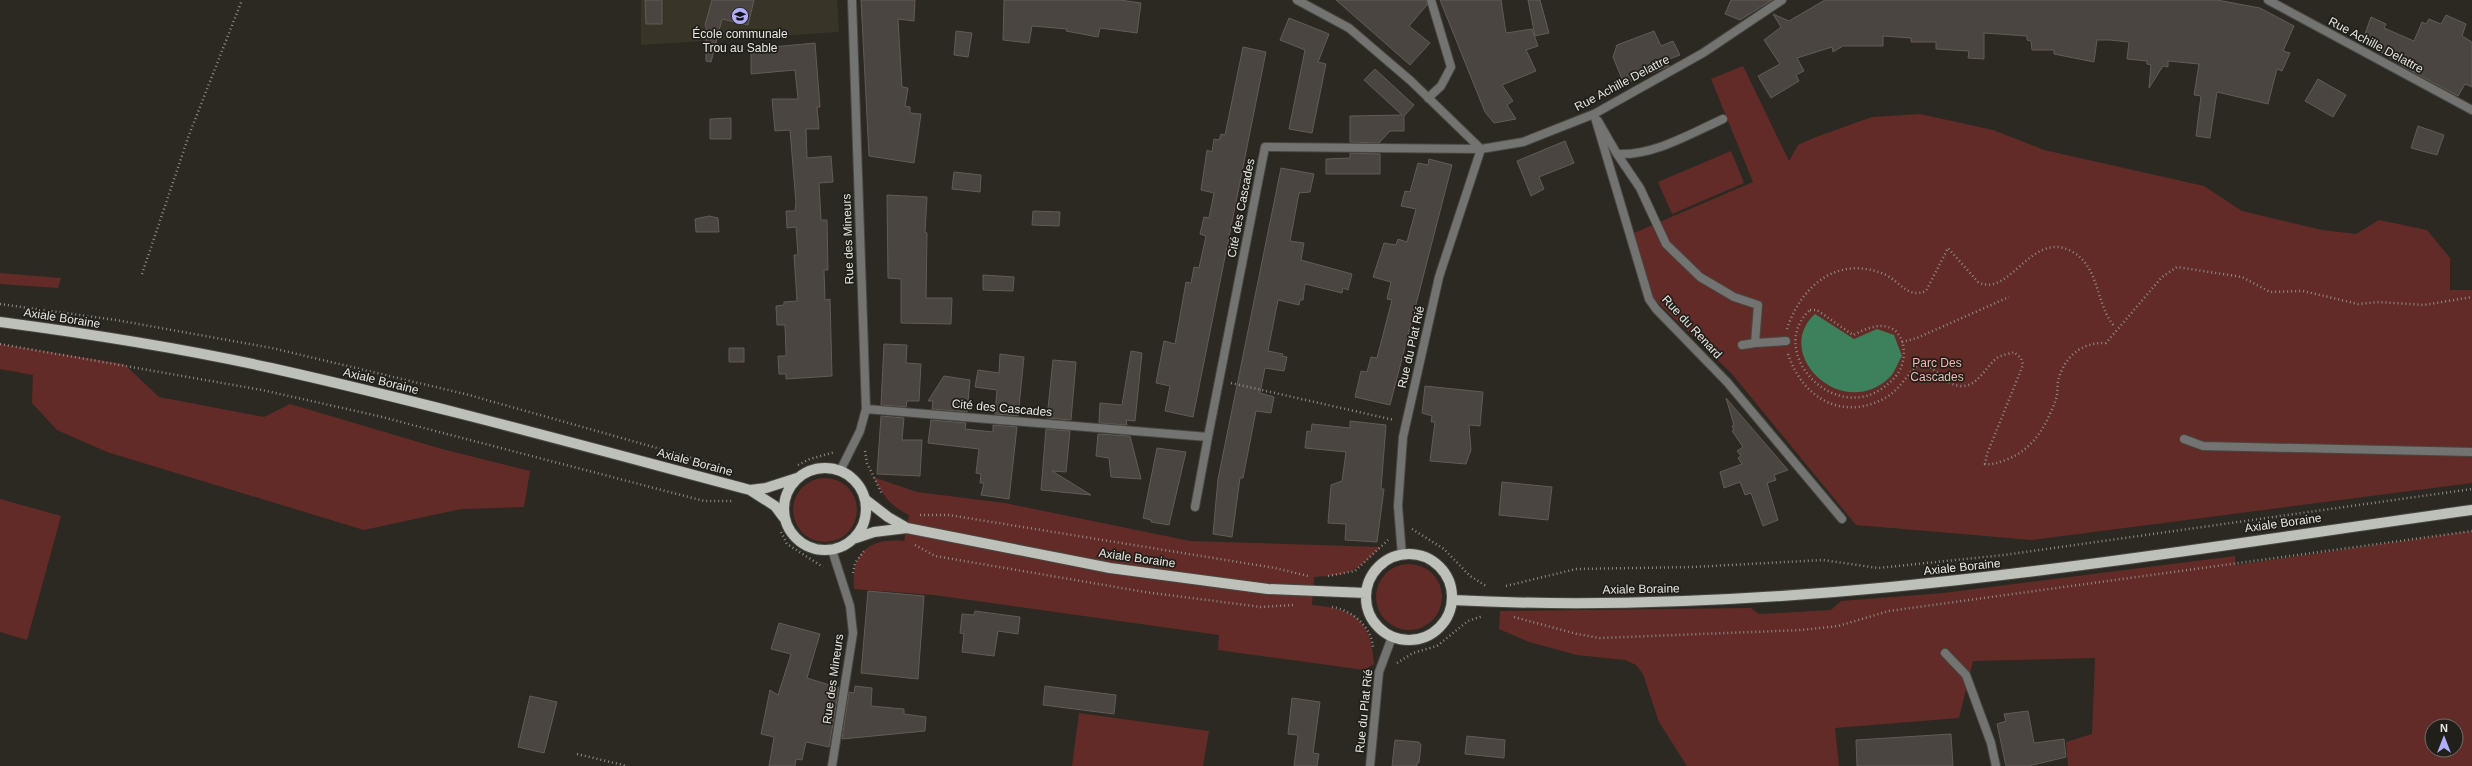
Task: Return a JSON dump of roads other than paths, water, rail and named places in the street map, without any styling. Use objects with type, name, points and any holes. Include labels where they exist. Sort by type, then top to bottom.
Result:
[{"type":"main road","name":"Axiale Boraine","points":[[0,322],[160,346],[270,368],[513,426],[750,490]]},
{"type":"main road","points":[[750,490],[766,488],[798,478],[818,468],[840,471],[852,478],[860,488],[866,500],[888,518],[907,528]]},
{"type":"main road","points":[[784,518],[785,496],[798,478]]},
{"type":"main road","points":[[750,490],[775,506],[784,518],[794,538],[805,546],[818,551],[832,550],[845,546],[856,538],[879,531],[907,528]]},
{"type":"main road","points":[[856,538],[863,527],[866,514],[866,500]]},
{"type":"main road","name":"Axiale Boraine","points":[[1452,600],[1640,602],[1852,592],[2015,574],[2472,510]]},
{"type":"main road","name":"Axiale Boraine","points":[[907,528],[1110,568],[1268,589],[1366,593]]},
{"type":"main road","points":[[1402,555],[1415,555],[1427,558],[1438,565],[1446,575],[1451,587],[1452,600],[1449,614],[1442,625],[1432,634],[1419,639],[1406,641],[1392,637],[1381,630],[1372,620],[1367,607],[1366,593],[1374,572],[1391,558],[1402,555]]},
{"type":"street","name":"Rue des Mineurs","points":[[840,471],[860,431],[866,409],[852,0]]},
{"type":"street","points":[[1297,0],[1349,28],[1428,98],[1481,149]]},
{"type":"street","points":[[1428,98],[1441,86],[1451,67],[1431,0]]},
{"type":"street","name":"Rue Achille Delattre","points":[[1481,149],[1523,142],[1594,114],[1703,53],[1782,0]]},
{"type":"street","name":"Rue Achille Delattre","points":[[2268,0],[2472,110]]},
{"type":"street","points":[[1594,114],[1617,154],[1640,188],[1666,244],[1700,277],[1734,298],[1758,305],[1755,343]]},
{"type":"street","name":"Rue du Renard","points":[[1594,114],[1649,299],[1656,309],[1727,382],[1842,519]]},
{"type":"street","points":[[1617,154],[1633,155],[1662,146],[1723,119]]},
{"type":"street","name":"Cité des Cascades","points":[[1195,507],[1265,147],[1481,149]]},
{"type":"street","name":"Rue du Plat Rié","points":[[1402,555],[1398,506],[1403,437],[1439,277],[1481,149]]},
{"type":"street","points":[[1742,345],[1786,341]]},
{"type":"street","name":"Cité des Cascades","points":[[866,409],[1208,437]]},
{"type":"street","points":[[2184,439],[2203,446],[2472,452]]},
{"type":"street","name":"Rue des Mineurs","points":[[832,550],[850,606],[853,633],[832,766]]},
{"type":"street","name":"Rue du Plat Rié","points":[[1370,766],[1382,665],[1392,637]]},
{"type":"street","points":[[1944,653],[1966,675],[1991,743],[1996,766]]},
{"type":"place","name":"École communale Trou au Sable","points":[[740,16]]},
{"type":"park label","name":"Parc Des Cascades","points":[[1937,370]]}]
